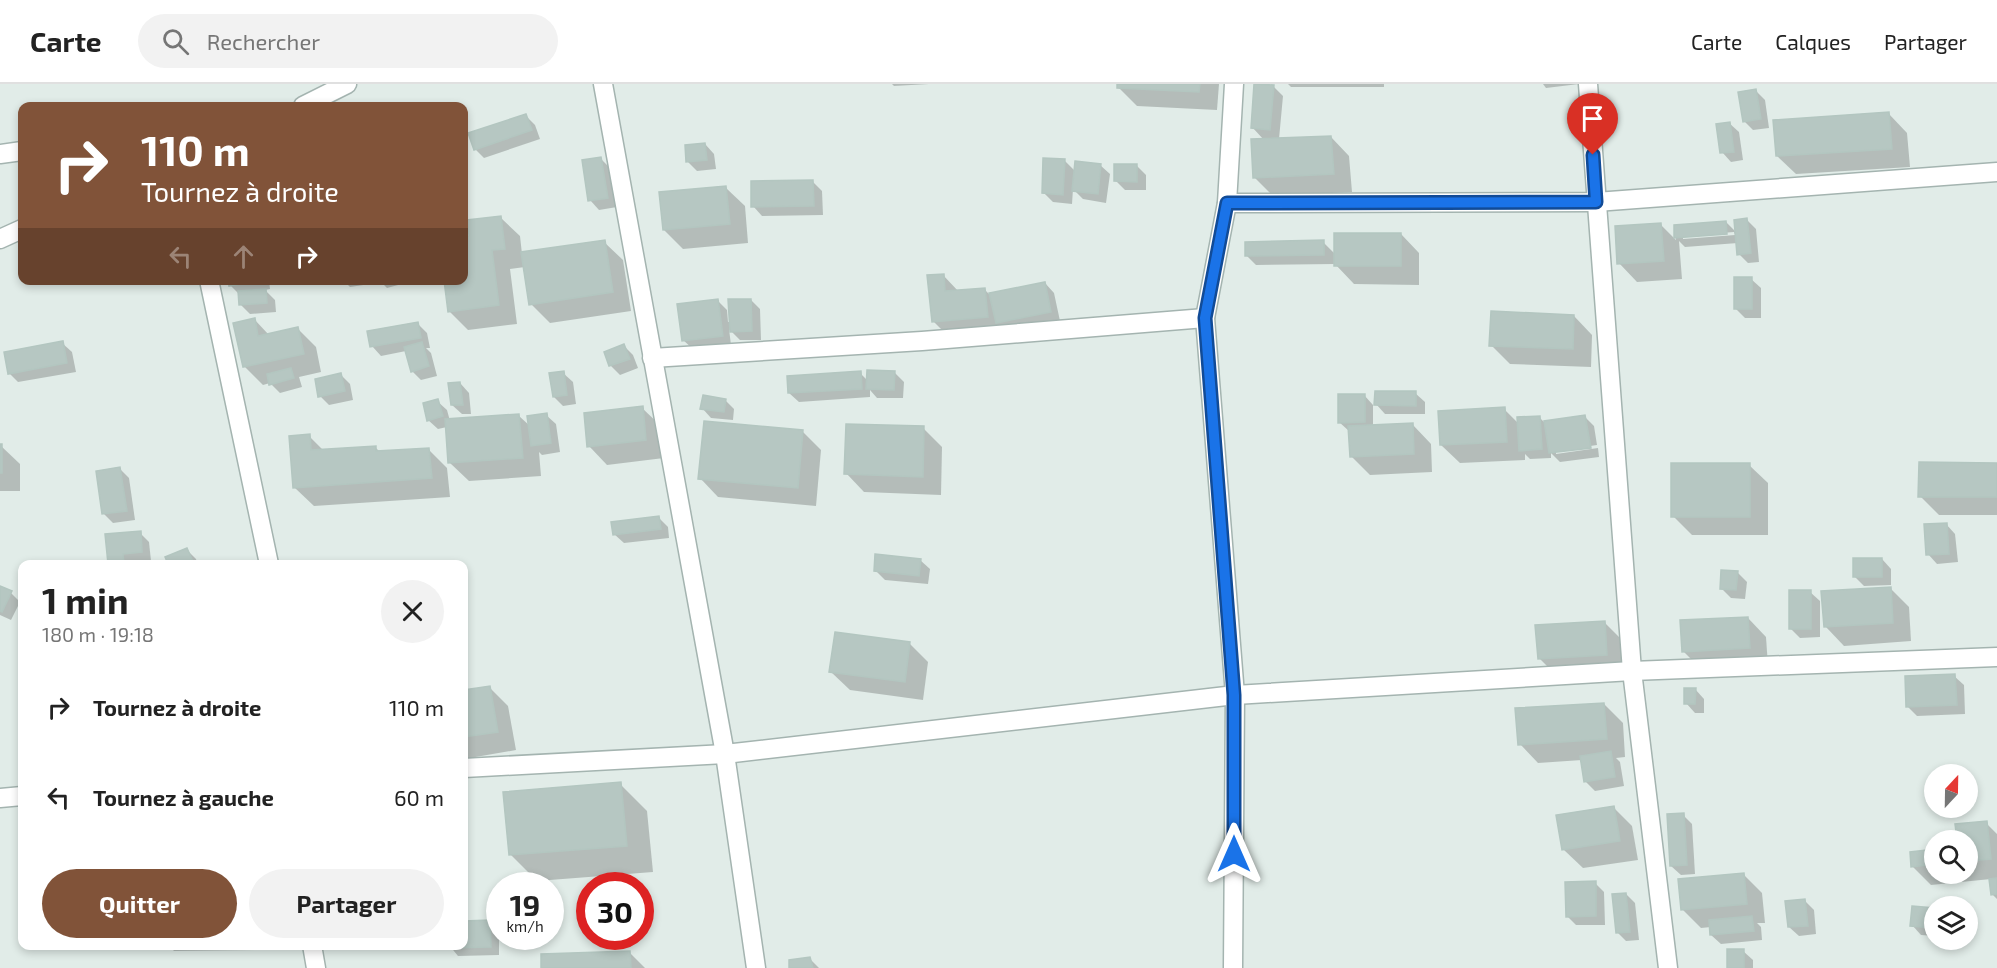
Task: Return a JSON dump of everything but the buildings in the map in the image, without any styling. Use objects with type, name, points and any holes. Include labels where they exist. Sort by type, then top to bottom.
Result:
[{"type":"street","points":[[311,102],[347,84]]},
{"type":"street","points":[[603,84],[724,754],[756,968]]},
{"type":"street","points":[[1233,968],[1234,695],[1205,318],[1227,203],[1234,84]]},
{"type":"street","points":[[1588,84],[1632,672],[1668,968]]},
{"type":"street","points":[[0,154],[18,152]]},
{"type":"street","points":[[1227,203],[1596,202],[1997,172]]},
{"type":"street","points":[[0,238],[18,231]]},
{"type":"street","points":[[210,285],[268,560]]},
{"type":"street","points":[[652,358],[922,341],[1205,318]]},
{"type":"street","points":[[468,768],[724,754],[1234,695],[1632,672],[1997,657]]},
{"type":"street","points":[[0,798],[18,796]]},
{"type":"street","points":[[313,950],[316,968]]},
{"type":"route","points":[[1234,854],[1234,695],[1205,318],[1227,203],[1596,202],[1593,155]]}]
